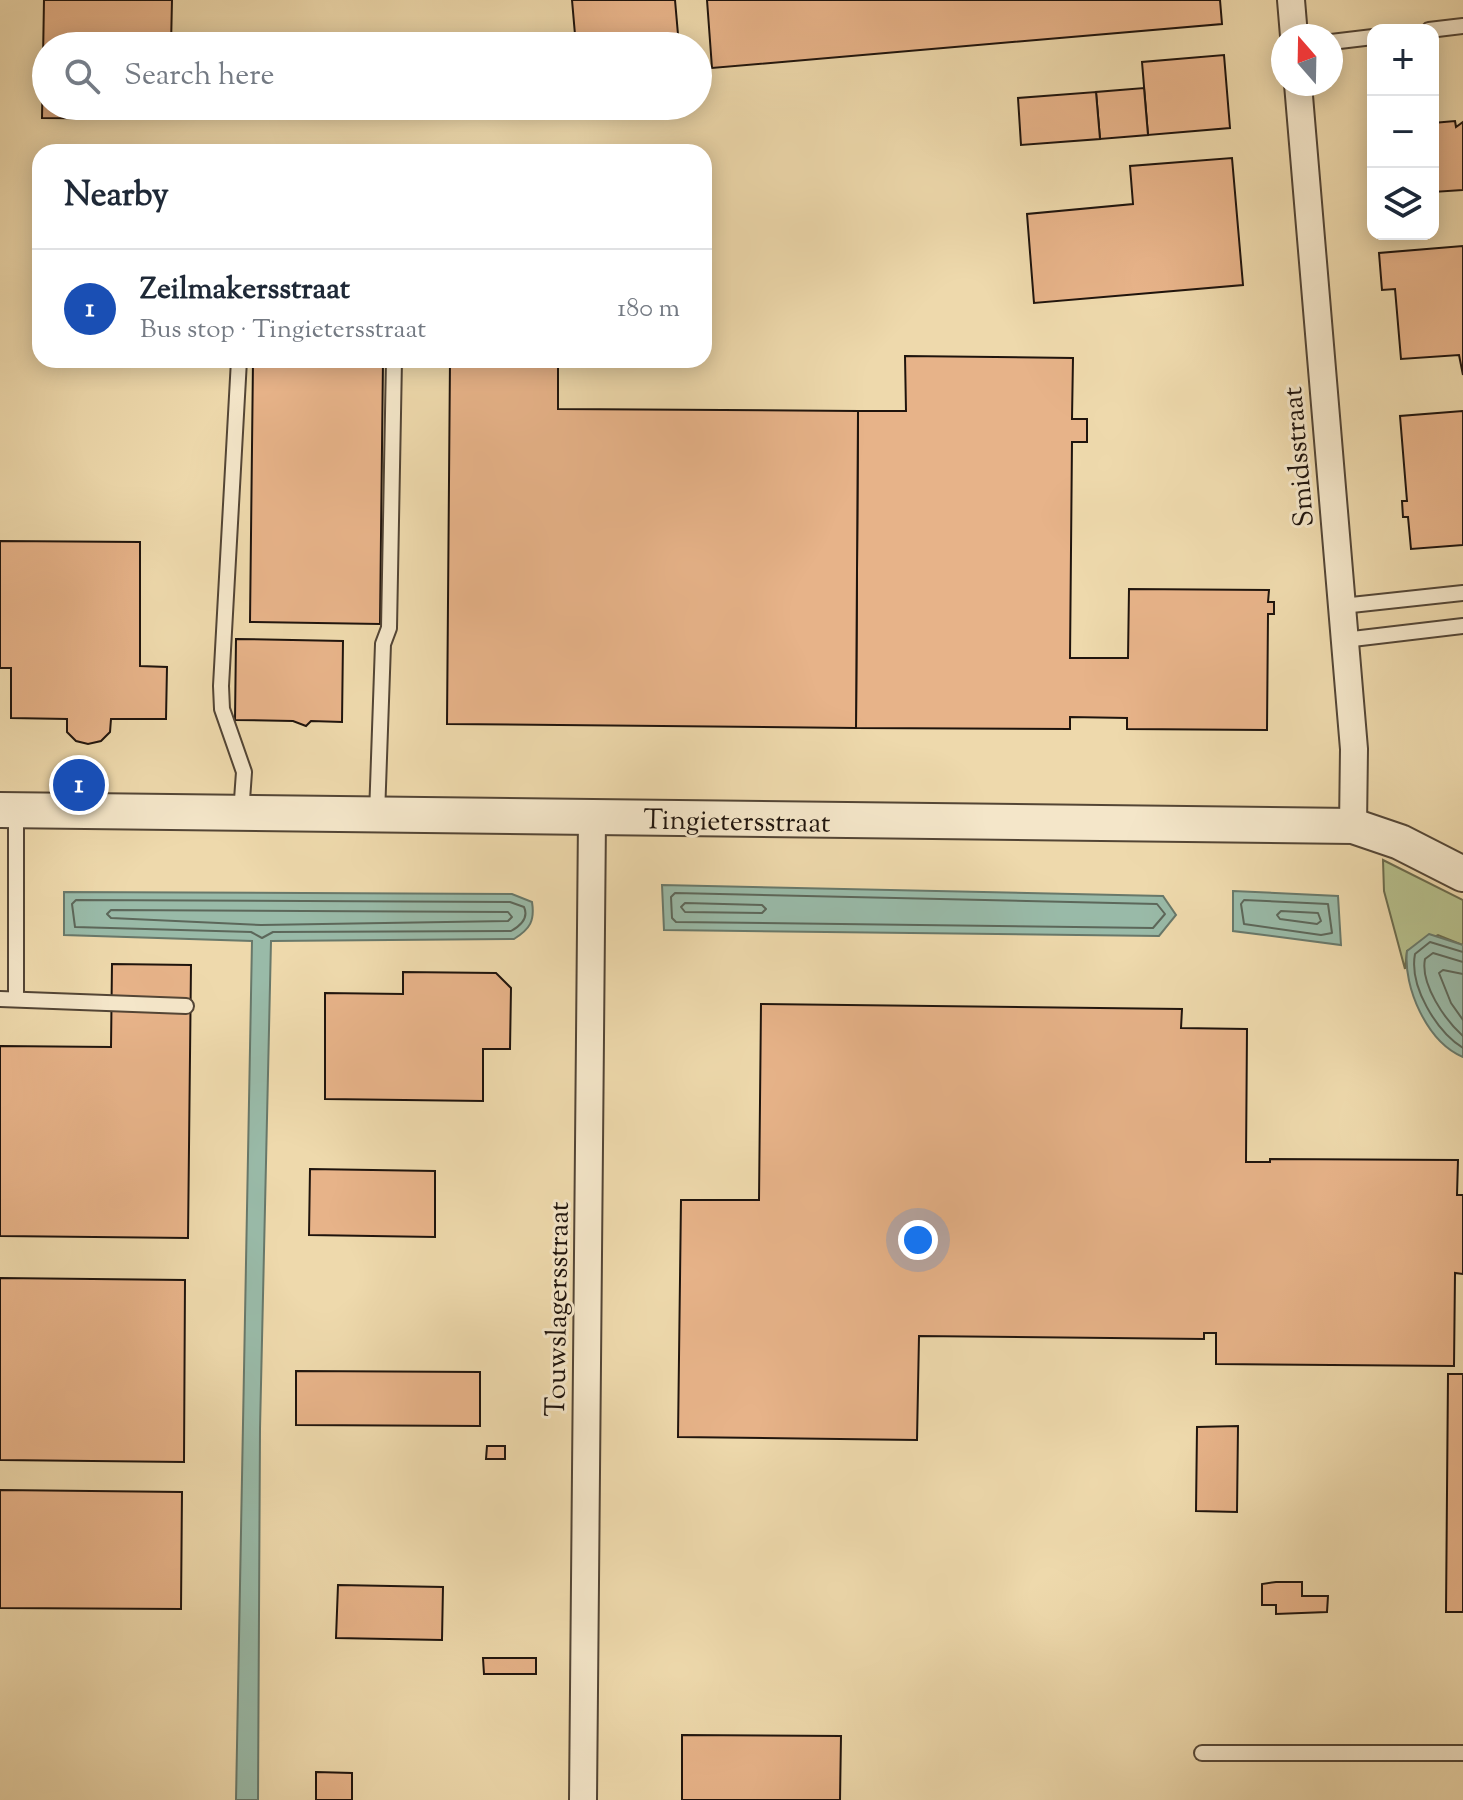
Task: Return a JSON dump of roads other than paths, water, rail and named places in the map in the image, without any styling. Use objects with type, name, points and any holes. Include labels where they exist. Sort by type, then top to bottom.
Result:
[{"type":"street","points":[[1291,0],[1293,24]]},
{"type":"street","name":"Smidsstraat","points":[[1299,96],[1354,749],[1353,826]]},
{"type":"street","name":"Tingietersstraat","points":[[8,810],[1353,826],[1400,842],[1463,874]]},
{"type":"street","name":"Touwslagersstraat","points":[[583,1800],[592,819]]},
{"type":"lane","points":[[1439,29],[1463,26]]},
{"type":"lane","points":[[1343,41],[1367,38]]},
{"type":"lane","points":[[239,368],[221,686],[222,709],[244,772],[241,814]]},
{"type":"lane","points":[[377,816],[383,644],[389,628],[394,368]]},
{"type":"lane","points":[[1342,606],[1463,593]]},
{"type":"lane","points":[[1344,640],[1463,626]]},
{"type":"lane","points":[[8,810],[16,999]]},
{"type":"lane","points":[[0,999],[186,1006]]},
{"type":"lane","points":[[1202,1753],[1463,1753]]},
{"type":"water","points":[[662,885],[1163,896],[1176,915],[1159,936],[664,930]]},
{"type":"water","points":[[1233,891],[1338,896],[1341,945],[1233,931]]},
{"type":"water","points":[[64,892],[512,894],[532,902],[530,924],[514,939],[271,941],[260,1429],[258,1800],[236,1800],[252,941],[64,935]]},
{"type":"water","points":[[1429,934],[1463,945],[1463,1057],[1438,1039],[1413,996],[1407,951]]},
{"type":"place","name":"Zeilmakersstraat","points":[[79,785]]}]
